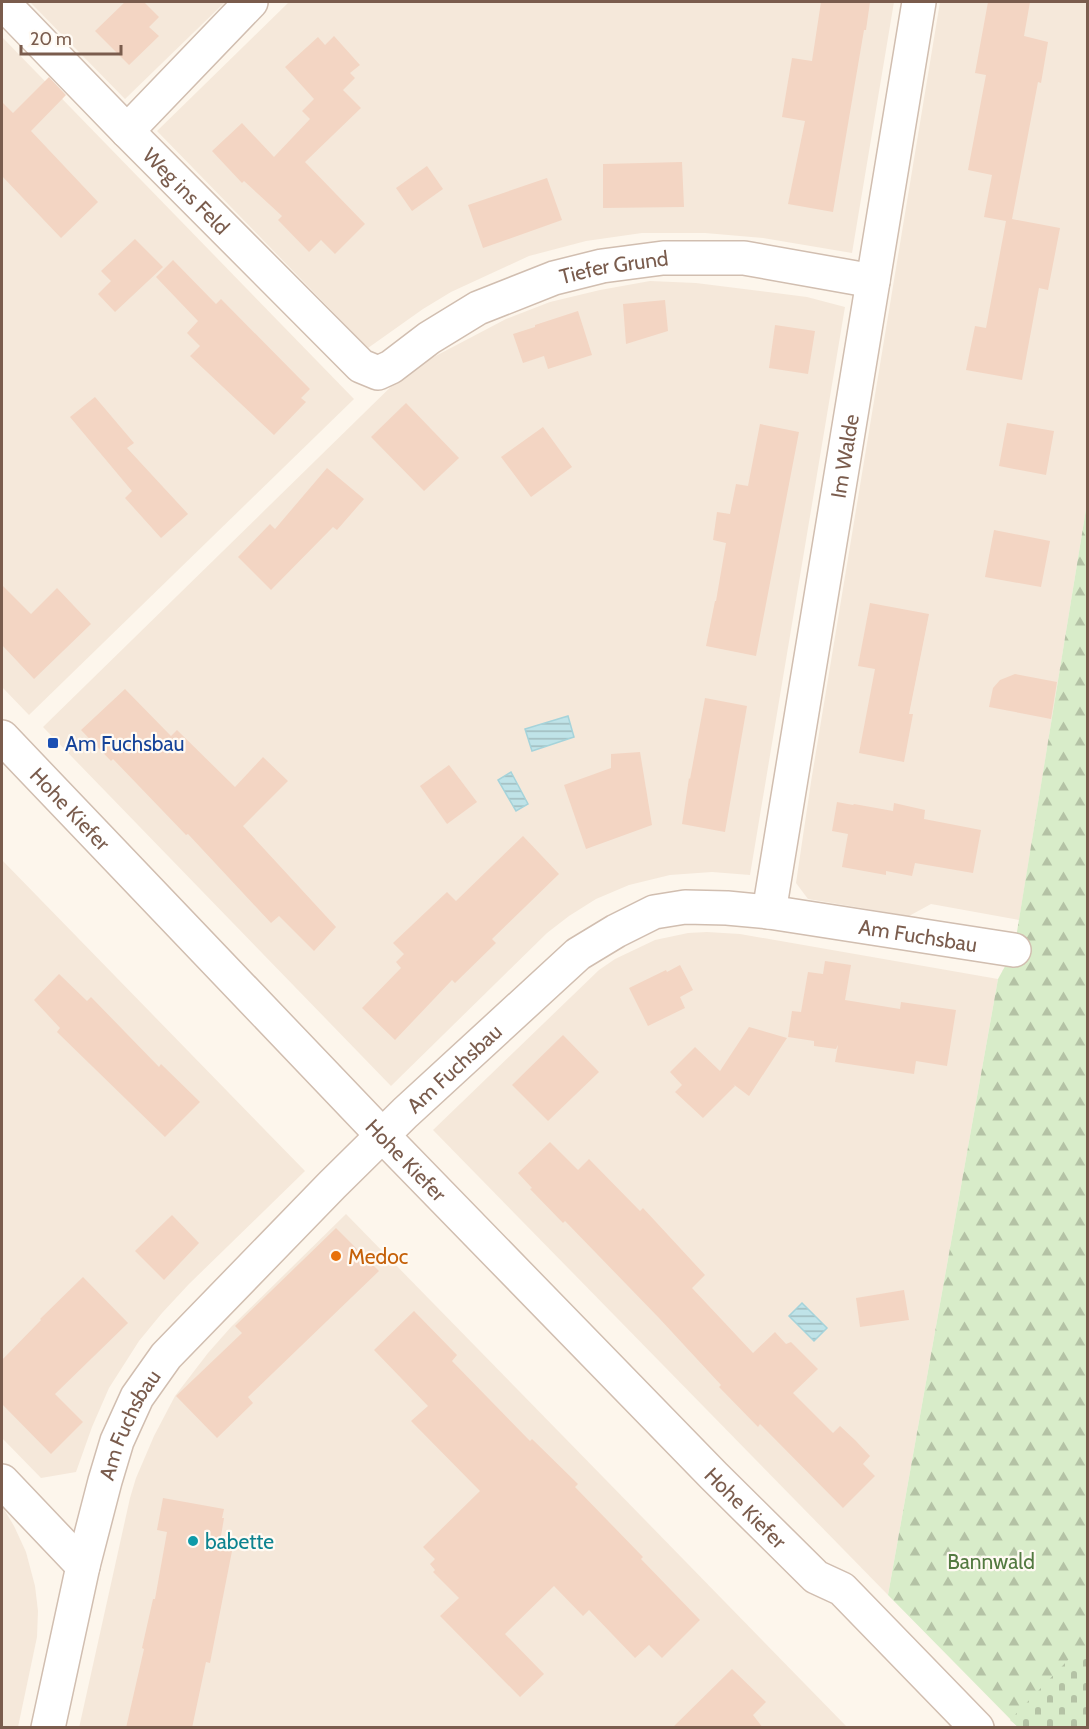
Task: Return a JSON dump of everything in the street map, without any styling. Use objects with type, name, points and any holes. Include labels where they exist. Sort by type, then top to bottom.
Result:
[{"type":"street","name":"Weg ins Feld","points":[[2,2],[361,366],[378,374]]},
{"type":"street","points":[[127,131],[251,2]]},
{"type":"street","name":"Im Walde","points":[[769,912],[920,2]]},
{"type":"street","name":"Tiefer Grund","points":[[378,374],[429,338],[478,308],[554,278],[602,266],[663,258],[744,258],[873,281]]},
{"type":"street","name":"Hohe Kiefer","points":[[2,737],[382,1135],[706,1467],[816,1577],[842,1590],[977,1728]]},
{"type":"street","name":"Am Fuchsbau","points":[[48,1728],[83,1566],[117,1441],[136,1397],[166,1356],[382,1135],[578,954],[654,912],[686,907],[769,912],[1014,950]]},
{"type":"street","points":[[2,1481],[83,1566]]},
{"type":"street","name":"Hohe Kiefer","points":[[816,1577],[829,1606],[946,1728]]},
{"type":"shaded area","points":[[30,2],[225,2],[125,99]]},
{"type":"shaded area","points":[[289,2],[894,2],[852,253],[763,238],[705,233],[642,233],[586,241],[529,256],[451,292],[368,348],[157,131]]},
{"type":"shaded area","points":[[940,2],[1087,2],[1087,503],[1019,920],[931,904],[909,916],[808,899],[796,883]]},
{"type":"shaded area","points":[[2,37],[354,399],[29,715],[2,687]]},
{"type":"shaded area","points":[[650,281],[696,283],[807,297],[845,307],[750,875],[712,872],[670,875],[629,885],[596,899],[547,933],[391,1086],[43,727],[407,371],[506,319],[550,302]]},
{"type":"shaded area","points":[[2,860],[305,1171],[189,1284],[139,1341],[109,1388],[76,1472],[41,1478],[2,1438]]},
{"type":"shaded area","points":[[688,933],[740,934],[998,979],[888,1595],[433,1130],[599,970],[615,959],[655,940]]},
{"type":"shaded area","points":[[346,1214],[847,1727],[79,1728],[130,1498],[154,1436],[175,1396],[208,1353],[231,1327]]},
{"type":"shaded area","points":[[2,1506],[26,1552],[35,1586],[38,1611],[37,1637],[18,1727],[2,1727]]},
{"type":"green space","name":"Bannwald","points":[[1087,503],[1087,1727],[1018,1727],[888,1595],[998,979],[1014,950]]},
{"type":"green space","points":[[1087,1651],[1087,1727],[1018,1727],[1010,1720],[1070,1658]]},
{"type":"water","points":[[568,716],[574,737],[532,751],[525,729]]},
{"type":"water","points":[[511,772],[528,804],[516,811],[498,780]]},
{"type":"water","points":[[802,1303],[827,1328],[814,1341],[789,1316]]},
{"type":"building","points":[[125,2],[144,2],[159,17],[149,27],[159,36],[129,65],[95,31]]},
{"type":"building","points":[[821,2],[870,2],[833,212],[788,204],[805,121],[782,117],[792,58],[812,61]]},
{"type":"building","points":[[988,2],[1030,2],[1024,36],[1048,42],[1041,83],[1038,82],[1012,219],[1060,228],[1048,290],[1039,288],[1022,380],[966,370],[975,326],[986,328],[1006,221],[984,217],[992,175],[968,170],[986,75],[975,73]]},
{"type":"building","points":[[334,36],[360,65],[350,73],[355,78],[343,90],[361,108],[305,162],[365,224],[335,254],[321,240],[309,252],[278,220],[282,216],[244,181],[242,183],[212,151],[242,123],[274,157],[310,119],[302,111],[314,99],[285,67],[318,37],[325,45]]},
{"type":"building","points":[[49,77],[66,95],[31,131],[98,202],[61,238],[2,176],[2,102],[13,113]]},
{"type":"building","points":[[682,162],[684,207],[603,208],[603,164]]},
{"type":"building","points":[[427,166],[443,189],[412,211],[396,188]]},
{"type":"building","points":[[547,178],[562,220],[483,248],[468,205]]},
{"type":"building","points":[[135,239],[163,267],[115,312],[98,294],[111,281],[101,271]]},
{"type":"building","points":[[173,260],[216,304],[221,299],[310,389],[301,398],[306,402],[274,435],[190,356],[200,346],[187,333],[198,321],[156,277]]},
{"type":"building","points":[[665,300],[668,331],[626,344],[623,304]]},
{"type":"building","points":[[578,311],[592,355],[548,369],[544,356],[523,363],[513,334]]},
{"type":"building","points":[[775,325],[815,331],[808,374],[769,368]]},
{"type":"building","points":[[95,397],[134,443],[127,448],[188,514],[161,538],[125,498],[132,491],[70,417]]},
{"type":"building","points":[[406,403],[459,458],[424,491],[371,437]]},
{"type":"building","points":[[1007,423],[1054,431],[1046,475],[999,466]]},
{"type":"building","points":[[760,424],[799,432],[756,656],[706,646],[726,543],[713,540],[717,512],[730,514],[736,484],[748,486]]},
{"type":"building","points":[[543,427],[572,467],[531,497],[501,457]]},
{"type":"building","points":[[327,468],[364,499],[337,530],[333,527],[271,590],[238,557],[270,524],[275,529]]},
{"type":"building","points":[[994,530],[1050,541],[1041,587],[985,577]]},
{"type":"building","points":[[2,585],[31,614],[57,588],[91,624],[34,679],[2,645]]},
{"type":"building","points":[[870,603],[929,614],[909,714],[913,714],[904,762],[859,753],[875,669],[858,666]]},
{"type":"building","points":[[1015,674],[1057,682],[1051,719],[989,707],[993,688],[1000,680]]},
{"type":"building","points":[[125,689],[171,736],[177,730],[235,787],[263,757],[288,781],[243,826],[336,927],[314,951],[279,916],[271,923],[188,834],[186,835],[113,759],[111,761],[81,730]]},
{"type":"building","points":[[705,698],[747,706],[725,832],[682,824]]},
{"type":"building","points":[[640,752],[652,825],[586,849],[564,785],[611,768],[611,754]]},
{"type":"building","points":[[449,765],[477,802],[447,824],[420,786]]},
{"type":"building","points":[[837,802],[893,811],[894,803],[925,810],[924,819],[981,830],[973,873],[915,863],[912,876],[886,871],[886,875],[842,867],[848,834],[832,831]]},
{"type":"building","points":[[523,836],[559,874],[492,939],[496,943],[455,983],[452,980],[395,1040],[362,1008],[401,968],[396,962],[404,954],[393,943],[447,892],[456,901]]},
{"type":"building","points":[[825,961],[851,965],[845,1000],[900,1009],[901,1002],[956,1010],[947,1066],[916,1061],[914,1074],[835,1062],[838,1045],[836,1049],[814,1046],[814,1041],[788,1037],[792,1011],[801,1012],[808,972],[823,974]]},
{"type":"building","points":[[680,965],[693,990],[680,997],[685,1008],[648,1026],[629,988]]},
{"type":"building","points":[[59,974],[87,1001],[91,997],[159,1067],[161,1064],[200,1102],[165,1137],[57,1032],[60,1028],[34,1000]]},
{"type":"building","points":[[749,1027],[787,1038],[749,1096],[733,1084],[735,1086],[703,1118],[675,1092],[682,1085],[670,1072],[695,1047],[720,1071]]},
{"type":"building","points":[[563,1035],[599,1072],[548,1121],[512,1085]]},
{"type":"building","points":[[550,1142],[578,1170],[589,1159],[640,1211],[643,1208],[705,1275],[692,1288],[753,1353],[775,1332],[786,1344],[791,1342],[818,1369],[793,1393],[833,1433],[840,1426],[855,1440],[870,1456],[863,1464],[875,1476],[843,1508],[760,1424],[758,1427],[719,1387],[721,1385],[659,1318],[565,1221],[563,1223],[530,1189],[532,1188],[518,1173]]},
{"type":"building","points":[[172,1215],[199,1243],[164,1280],[135,1251]]},
{"type":"building","points":[[336,1228],[379,1271],[248,1397],[253,1403],[217,1438],[176,1396],[242,1333],[235,1326]]},
{"type":"building","points":[[83,1277],[128,1323],[55,1394],[83,1422],[51,1454],[2,1404],[2,1360]]},
{"type":"building","points":[[904,1290],[909,1320],[860,1327],[856,1298]]},
{"type":"building","points":[[414,1311],[457,1355],[452,1361],[530,1441],[532,1439],[578,1484],[575,1487],[700,1620],[662,1658],[649,1645],[635,1658],[589,1610],[583,1616],[554,1586],[505,1634],[544,1674],[520,1697],[440,1616],[459,1598],[433,1572],[435,1570],[430,1564],[435,1559],[423,1547],[480,1491],[411,1421],[428,1406],[374,1350]]},
{"type":"building","points":[[163,1498],[224,1509],[219,1548],[232,1551],[210,1663],[206,1662],[192,1728],[126,1728],[153,1599],[155,1599],[167,1532],[157,1530]]},
{"type":"building","points":[[732,1669],[766,1702],[753,1715],[763,1728],[672,1728]]},
{"type":"place","name":"Am Fuchsbau","points":[[53,743]]},
{"type":"place","name":"Medoc","points":[[336,1256]]},
{"type":"place","name":"babette","points":[[193,1541]]}]
